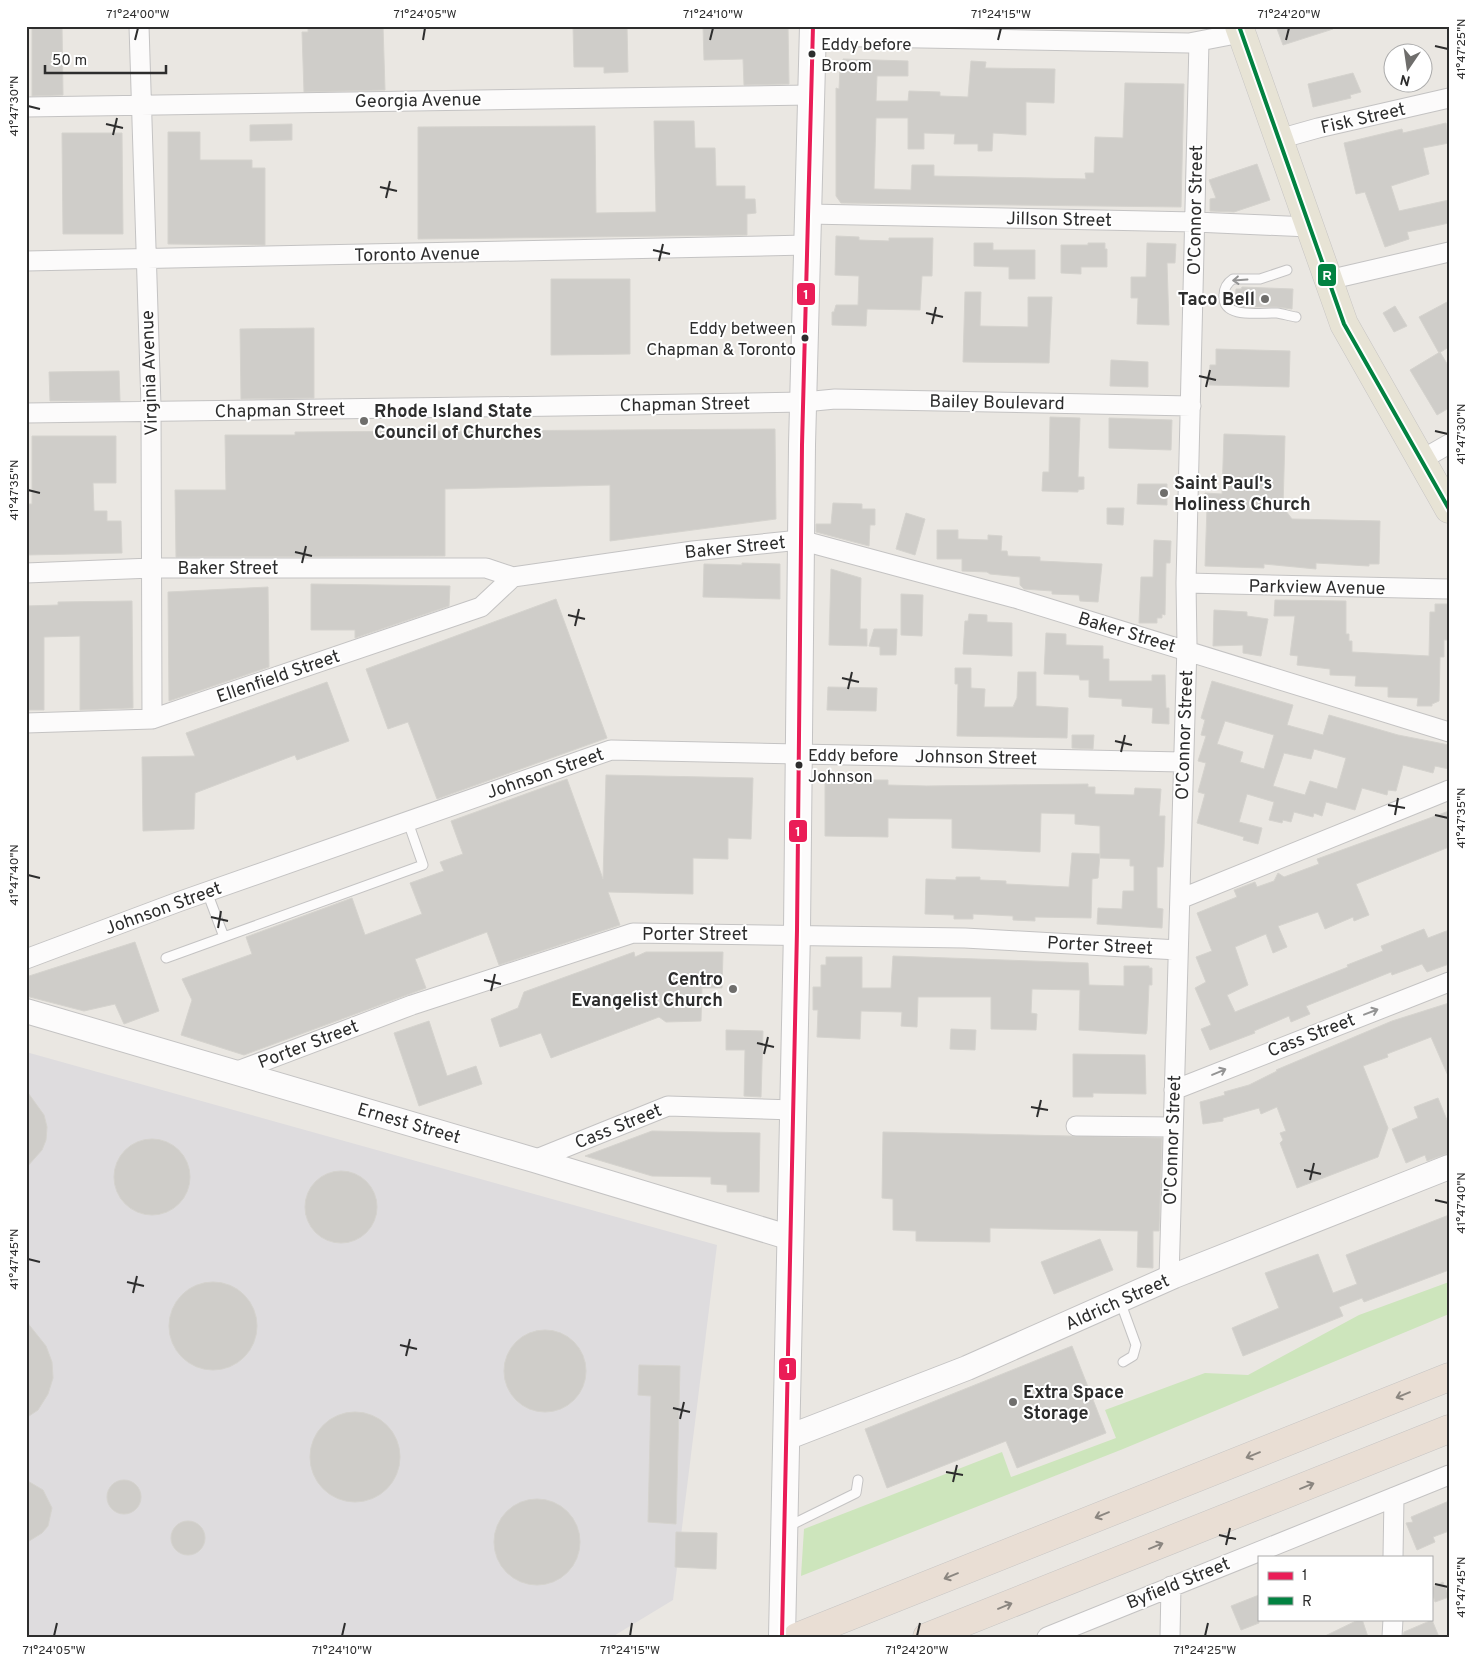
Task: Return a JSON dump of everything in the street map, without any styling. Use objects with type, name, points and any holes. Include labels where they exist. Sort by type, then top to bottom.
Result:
[{"type":"highway","points":[[797,1637],[1449,1377]]},
{"type":"highway","points":[[927,1637],[1449,1429]]},
{"type":"main road","points":[[1240,30],[1349,335],[1449,509]]},
{"type":"main road","points":[[782,1637],[794,1110],[800,540],[813,31]]},
{"type":"street","name":"Virginia Avenue","points":[[139,26],[150,411],[152,719]]},
{"type":"street","points":[[813,31],[1189,43],[1240,30]]},
{"type":"street","name":"O'Connor Street","points":[[1169,1279],[1180,899],[1199,41]]},
{"type":"street","name":"Georgia Avenue","points":[[26,107],[810,95]]},
{"type":"street","name":"Fisk Street","points":[[1279,139],[1318,128],[1449,98]]},
{"type":"street","name":"Jillson Street","points":[[808,214],[1195,222],[1309,227]]},
{"type":"street","name":"Toronto Avenue","points":[[26,261],[807,245]]},
{"type":"street","points":[[1328,280],[1449,252]]},
{"type":"street","name":"Bailey Boulevard","points":[[804,402],[835,399],[1191,406]]},
{"type":"street","name":"Chapman Street","points":[[26,413],[804,402]]},
{"type":"street","points":[[1421,460],[1449,444]]},
{"type":"street","name":"Baker Street","points":[[26,573],[152,568],[486,568],[513,577],[693,551],[800,540],[1015,598],[1449,732]]},
{"type":"street","name":"Ellenfield Street","points":[[26,723],[152,719],[481,607],[513,577]]},
{"type":"street","name":"Parkview Avenue","points":[[1186,583],[1449,589]]},
{"type":"street","name":"Johnson Street","points":[[26,959],[207,892],[611,750],[1182,762]]},
{"type":"street","points":[[1180,899],[1449,790]]},
{"type":"street","name":"Porter Street","points":[[235,1072],[412,1005],[633,933],[965,938],[1178,950]]},
{"type":"street","name":"Cass Street","points":[[1174,1090],[1449,982]]},
{"type":"street","name":"Ernest Street","points":[[26,1012],[534,1160],[791,1238]]},
{"type":"street","name":"Cass Street","points":[[534,1160],[668,1106],[794,1110]]},
{"type":"street","points":[[1076,1126],[1172,1127]]},
{"type":"street","name":"Aldrich Street","points":[[786,1438],[959,1375],[1169,1279],[1449,1167]]},
{"type":"street","name":"Byfield Street","points":[[1047,1637],[1449,1474]]},
{"type":"street","points":[[1393,1556],[1394,1497]]},
{"type":"street","points":[[1170,1637],[1171,1586]]},
{"type":"street","points":[[1392,1637],[1393,1620]]},
{"type":"lane","points":[[1287,270],[1260,280],[1234,279],[1225,288],[1224,300],[1229,309],[1238,312],[1277,313],[1296,317]]},
{"type":"lane","points":[[166,958],[423,865],[408,822]]},
{"type":"lane","points":[[207,892],[224,937]]},
{"type":"lane","points":[[1120,1301],[1136,1345],[1133,1356],[1124,1362]]},
{"type":"lane","points":[[784,1524],[856,1493],[858,1480]]},
{"type":"shaded area","points":[[26,1052],[717,1245],[673,1600],[612,1637],[26,1637]]},
{"type":"green space","points":[[1449,1282],[1449,1314],[1123,1449],[801,1576],[804,1529],[1002,1452],[1011,1477],[1116,1438],[1105,1410],[1205,1373],[1248,1375],[1359,1315]]},
{"type":"building","points":[[32,26],[62,26],[63,95],[32,96]]},
{"type":"building","points":[[308,26],[383,26],[385,90],[304,92],[302,32],[308,32]]},
{"type":"building","points":[[573,26],[627,26],[628,72],[604,73],[604,67],[574,67]]},
{"type":"building","points":[[703,26],[788,26],[789,84],[744,85],[743,59],[704,60]]},
{"type":"building","points":[[1276,26],[1333,26],[1333,29],[1283,45]]},
{"type":"building","points":[[843,59],[908,61],[908,76],[877,76],[876,101],[908,101],[909,91],[940,92],[940,96],[968,97],[971,61],[986,62],[985,68],[1055,69],[1054,103],[1026,102],[1026,135],[993,133],[992,151],[978,151],[978,144],[954,144],[955,134],[924,133],[924,149],[908,149],[908,118],[876,118],[874,189],[911,190],[912,165],[934,165],[934,176],[1086,179],[1085,173],[1094,173],[1095,137],[1123,138],[1125,83],[1184,84],[1181,207],[841,203],[836,196],[836,88],[839,89],[840,68],[843,68]]},
{"type":"building","points":[[1353,73],[1361,92],[1350,95],[1351,98],[1313,107],[1308,84]]},
{"type":"building","points":[[654,121],[694,121],[695,148],[715,148],[716,186],[745,186],[745,199],[755,199],[756,213],[747,214],[747,235],[418,239],[418,127],[595,126],[596,213],[656,212]]},
{"type":"building","points":[[1446,123],[1449,143],[1423,148],[1429,174],[1391,186],[1399,211],[1449,200],[1449,223],[1407,232],[1409,239],[1385,247],[1365,192],[1356,194],[1344,143],[1402,129],[1403,133]]},
{"type":"building","points":[[292,124],[292,140],[250,141],[250,125]]},
{"type":"building","points":[[168,132],[200,132],[200,160],[252,160],[252,168],[265,168],[265,245],[168,244]]},
{"type":"building","points":[[62,133],[122,133],[123,234],[63,234]]},
{"type":"building","points":[[1257,164],[1270,200],[1234,212],[1210,211],[1210,199],[1216,198],[1209,180]]},
{"type":"building","points":[[836,236],[859,237],[859,240],[889,241],[889,238],[933,238],[932,276],[922,276],[920,310],[867,309],[866,326],[832,325],[832,312],[834,312],[836,305],[858,305],[859,276],[835,275]]},
{"type":"building","points":[[974,243],[993,243],[993,250],[1035,250],[1035,279],[1009,279],[1009,267],[974,266]]},
{"type":"building","points":[[1088,243],[1105,243],[1107,267],[1081,267],[1081,274],[1061,273],[1061,245],[1088,245]]},
{"type":"building","points":[[1147,243],[1176,244],[1175,263],[1167,263],[1169,325],[1137,324],[1138,298],[1131,298],[1131,277],[1146,277]]},
{"type":"building","points":[[551,279],[630,279],[630,354],[551,355]]},
{"type":"building","points":[[1242,287],[1293,289],[1292,309],[1245,307],[1235,304],[1236,289],[1241,289]]},
{"type":"building","points":[[965,292],[981,292],[980,326],[1028,327],[1028,297],[1052,297],[1049,363],[963,362]]},
{"type":"building","points":[[1449,301],[1449,347],[1439,353],[1419,317]]},
{"type":"building","points":[[1395,306],[1407,326],[1394,332],[1383,313]]},
{"type":"building","points":[[314,328],[314,398],[241,399],[240,329]]},
{"type":"building","points":[[1216,349],[1290,351],[1289,387],[1209,385],[1210,365],[1216,365]]},
{"type":"building","points":[[1440,352],[1449,367],[1449,408],[1437,415],[1410,370]]},
{"type":"building","points":[[1111,360],[1148,362],[1148,387],[1110,386]]},
{"type":"building","points":[[119,371],[120,401],[50,401],[49,372]]},
{"type":"building","points":[[1050,417],[1080,418],[1078,477],[1084,477],[1084,489],[1078,490],[1078,492],[1042,491],[1043,472],[1049,472]]},
{"type":"building","points":[[1109,418],[1172,420],[1171,450],[1109,448]]},
{"type":"building","points":[[775,429],[776,519],[610,541],[610,485],[445,489],[445,556],[176,557],[175,490],[226,490],[225,435],[295,435],[295,432]]},
{"type":"building","points":[[1224,434],[1285,436],[1283,507],[1292,519],[1380,521],[1379,564],[1369,564],[1369,566],[1316,563],[1316,569],[1264,564],[1264,568],[1205,566],[1207,507],[1204,507],[1205,493],[1222,494]]},
{"type":"building","points":[[32,436],[116,436],[116,483],[93,483],[94,511],[107,511],[107,521],[121,521],[122,553],[26,555],[26,504],[32,504]]},
{"type":"building","points":[[1138,484],[1167,484],[1167,505],[1137,504]]},
{"type":"building","points":[[833,503],[862,504],[862,509],[875,509],[875,525],[870,525],[869,546],[816,532],[816,524],[831,524]]},
{"type":"building","points":[[1107,508],[1124,508],[1123,525],[1107,524]]},
{"type":"building","points":[[906,513],[925,519],[915,555],[896,549]]},
{"type":"building","points":[[937,530],[958,530],[958,539],[988,540],[988,535],[1002,536],[1001,551],[1007,551],[1008,556],[1040,557],[1040,561],[1102,564],[1098,602],[1080,601],[1079,595],[1052,594],[1052,591],[1024,589],[1020,585],[1020,577],[990,574],[987,572],[962,571],[962,559],[937,559]]},
{"type":"building","points":[[1154,540],[1171,541],[1170,563],[1166,563],[1165,615],[1162,614],[1162,618],[1157,618],[1157,623],[1139,623],[1141,577],[1153,577]]},
{"type":"building","points":[[742,563],[780,564],[780,599],[703,597],[704,564],[742,565]]},
{"type":"building","points":[[831,569],[861,578],[860,629],[867,629],[867,646],[829,645]]},
{"type":"building","points":[[311,584],[450,586],[449,606],[355,638],[355,630],[311,630]]},
{"type":"building","points":[[268,587],[269,667],[169,701],[168,592]]},
{"type":"building","points":[[901,594],[923,595],[922,636],[901,635]]},
{"type":"building","points":[[556,599],[607,738],[437,799],[408,722],[388,729],[366,669]]},
{"type":"building","points":[[1275,600],[1346,601],[1346,634],[1349,634],[1349,641],[1352,641],[1352,652],[1429,656],[1430,612],[1435,612],[1435,604],[1449,604],[1449,640],[1444,640],[1444,657],[1440,657],[1439,701],[1432,704],[1432,706],[1417,706],[1418,698],[1388,697],[1388,687],[1355,686],[1356,676],[1330,675],[1330,669],[1297,665],[1298,656],[1290,655],[1295,616],[1274,616]]},
{"type":"building","points":[[132,601],[133,708],[80,710],[80,636],[44,637],[44,710],[26,710],[26,606],[58,605],[58,602]]},
{"type":"building","points":[[1214,610],[1247,612],[1247,616],[1268,619],[1261,656],[1243,653],[1243,645],[1213,646]]},
{"type":"building","points":[[969,614],[987,615],[987,622],[1012,623],[1012,656],[963,654],[965,621],[968,621]]},
{"type":"building","points":[[874,629],[897,629],[896,655],[880,655],[880,647],[869,646]]},
{"type":"building","points":[[1046,633],[1066,634],[1066,645],[1103,646],[1103,659],[1109,659],[1109,681],[1152,681],[1152,675],[1165,675],[1166,708],[1169,708],[1169,724],[1152,723],[1153,708],[1122,706],[1122,699],[1089,697],[1089,680],[1080,680],[1079,675],[1044,674]]},
{"type":"building","points":[[955,668],[971,668],[971,688],[985,689],[984,707],[1013,707],[1017,698],[1018,672],[1036,672],[1036,706],[1068,708],[1067,738],[957,736],[958,684],[955,684]]},
{"type":"building","points":[[1212,681],[1293,705],[1287,725],[1323,735],[1329,715],[1398,735],[1449,745],[1449,769],[1435,766],[1433,773],[1403,765],[1396,791],[1388,790],[1387,795],[1362,788],[1355,810],[1326,802],[1322,816],[1314,813],[1313,817],[1294,812],[1291,822],[1283,820],[1282,823],[1269,820],[1274,802],[1247,794],[1239,822],[1262,828],[1258,844],[1243,840],[1244,837],[1197,823],[1205,794],[1198,792],[1206,763],[1198,761],[1206,736],[1201,735],[1205,720],[1201,718]],"holes":[[[1225,721],[1274,735],[1264,769],[1240,762],[1243,752],[1217,744]],[[1314,749],[1346,758],[1337,789],[1310,781],[1305,795],[1273,786],[1284,753],[1311,759]]]},
{"type":"building","points":[[327,682],[349,741],[297,760],[295,755],[195,793],[194,829],[143,831],[142,757],[195,756],[186,733]]},
{"type":"building","points":[[828,687],[877,688],[876,711],[827,710]]},
{"type":"building","points":[[1072,735],[1094,735],[1093,749],[1072,748]]},
{"type":"building","points":[[606,775],[753,778],[751,839],[728,838],[728,859],[693,858],[693,894],[608,892],[620,925],[499,965],[487,932],[415,959],[426,988],[244,1055],[181,1035],[192,1000],[182,979],[252,954],[246,937],[352,898],[365,935],[422,914],[410,883],[444,871],[440,862],[463,854],[451,821],[567,779],[603,879]]},
{"type":"building","points":[[825,780],[888,780],[888,785],[926,786],[1088,784],[1088,787],[1095,787],[1095,794],[1134,795],[1135,788],[1161,789],[1159,816],[1165,816],[1164,850],[1163,867],[1157,867],[1157,908],[1163,909],[1162,928],[1097,924],[1098,908],[1122,909],[1123,891],[1134,891],[1134,866],[1130,866],[1130,859],[1100,858],[1100,826],[1075,824],[1075,814],[1041,813],[1040,852],[952,848],[952,819],[888,818],[888,837],[825,836]]},
{"type":"building","points":[[1449,811],[1449,847],[1356,884],[1369,915],[1354,921],[1353,917],[1325,929],[1318,912],[1278,926],[1287,947],[1273,953],[1266,934],[1235,947],[1248,985],[1227,995],[1235,1012],[1348,967],[1347,965],[1383,951],[1381,946],[1424,929],[1428,938],[1449,930],[1449,964],[1427,972],[1422,964],[1392,975],[1391,972],[1306,1006],[1310,1014],[1291,1022],[1289,1016],[1254,1031],[1255,1033],[1210,1050],[1201,1029],[1211,1025],[1195,988],[1206,982],[1196,957],[1212,951],[1197,913],[1237,897],[1234,890],[1255,882],[1257,887],[1274,881],[1278,873],[1284,877],[1319,864],[1317,859]]},
{"type":"building","points":[[1072,853],[1100,854],[1098,878],[1092,879],[1091,918],[1035,917],[1035,921],[1013,920],[1013,916],[973,914],[973,919],[954,919],[954,915],[925,914],[926,879],[956,880],[956,877],[980,877],[980,880],[1006,881],[1006,884],[1069,887]]},
{"type":"building","points":[[135,942],[159,1011],[124,1024],[115,1004],[84,1011],[26,996],[26,977]]},
{"type":"building","points":[[634,952],[635,957],[646,952],[723,952],[722,988],[702,988],[701,1021],[666,1022],[659,1017],[551,1058],[541,1033],[500,1047],[491,1019],[518,1008],[524,992]]},
{"type":"building","points":[[893,956],[1088,963],[1089,985],[1124,986],[1124,966],[1149,966],[1149,968],[1152,968],[1152,985],[1149,985],[1146,1034],[1079,1030],[1080,990],[1032,989],[1031,1013],[1037,1014],[1036,1030],[991,1029],[991,997],[918,997],[917,1027],[901,1026],[902,1012],[861,1011],[860,1039],[817,1037],[818,1010],[813,1010],[813,987],[821,987],[821,965],[826,965],[826,957],[862,957],[862,988],[891,988]]},
{"type":"building","points":[[1449,1003],[1449,1078],[1431,1037],[1387,1054],[1388,1057],[1363,1066],[1388,1128],[1378,1157],[1297,1188],[1280,1143],[1283,1140],[1280,1133],[1286,1131],[1277,1107],[1261,1114],[1259,1108],[1223,1118],[1223,1121],[1203,1124],[1200,1102],[1225,1095],[1224,1092],[1249,1085],[1276,1070],[1392,1021]]},
{"type":"building","points":[[429,1021],[447,1076],[476,1066],[482,1084],[419,1106],[394,1033]]},
{"type":"building","points":[[951,1029],[976,1030],[975,1050],[950,1049]]},
{"type":"building","points":[[726,1030],[763,1031],[761,1097],[744,1096],[745,1050],[726,1050]]},
{"type":"building","points":[[1073,1054],[1145,1055],[1146,1094],[1093,1093],[1093,1097],[1073,1097]]},
{"type":"building","points":[[26,1090],[44,1115],[47,1127],[46,1140],[42,1150],[26,1168]]},
{"type":"building","points":[[1438,1098],[1449,1125],[1449,1153],[1427,1161],[1425,1155],[1406,1163],[1392,1129],[1418,1118],[1414,1107]]},
{"type":"building","points":[[652,1131],[760,1133],[759,1192],[727,1192],[727,1185],[711,1184],[711,1177],[652,1176],[585,1156]]},
{"type":"building","points":[[883,1132],[1162,1138],[1159,1231],[1153,1231],[1153,1268],[1137,1267],[1138,1231],[990,1228],[990,1242],[916,1241],[916,1231],[893,1230],[893,1199],[882,1198]]},
{"type":"building","points":[[152,1139],[166,1142],[179,1150],[187,1163],[190,1177],[187,1191],[179,1204],[166,1212],[152,1215],[138,1212],[125,1204],[117,1191],[114,1177],[117,1163],[125,1150],[138,1142]]},
{"type":"building","points":[[341,1171],[361,1177],[371,1187],[377,1207],[371,1227],[361,1237],[341,1243],[321,1237],[311,1227],[305,1207],[311,1187],[321,1177]]},
{"type":"building","points":[[1449,1215],[1449,1270],[1364,1302],[1362,1298],[1339,1307],[1343,1316],[1243,1356],[1232,1328],[1279,1308],[1265,1273],[1318,1254],[1333,1293],[1357,1284],[1346,1255]]},
{"type":"building","points":[[1100,1239],[1113,1270],[1054,1294],[1041,1262]]},
{"type":"building","points":[[213,1282],[230,1285],[238,1289],[250,1301],[254,1309],[257,1326],[254,1343],[250,1351],[238,1363],[230,1367],[213,1370],[196,1367],[188,1363],[176,1351],[172,1343],[169,1326],[172,1309],[176,1301],[188,1289],[196,1285]]},
{"type":"building","points":[[26,1321],[46,1346],[52,1362],[53,1378],[48,1394],[38,1410],[26,1418]]},
{"type":"building","points":[[537,1330],[553,1330],[568,1337],[579,1348],[586,1363],[583,1387],[574,1400],[553,1412],[537,1412],[522,1405],[511,1394],[504,1379],[504,1363],[511,1348],[522,1337]]},
{"type":"building","name":"Extra Space Storage","points":[[1072,1346],[1106,1433],[1017,1468],[1006,1441],[887,1488],[865,1429]]},
{"type":"building","points":[[639,1365],[680,1366],[676,1524],[648,1522],[651,1396],[638,1395]]},
{"type":"building","points":[[355,1412],[372,1415],[387,1425],[397,1440],[400,1457],[397,1474],[387,1489],[372,1499],[355,1502],[338,1499],[323,1489],[313,1474],[310,1457],[313,1440],[323,1425],[338,1415]]},
{"type":"building","points":[[26,1480],[43,1490],[52,1508],[48,1526],[42,1533],[26,1543]]},
{"type":"building","points":[[124,1480],[131,1481],[136,1485],[140,1490],[140,1504],[136,1509],[131,1513],[124,1514],[117,1513],[112,1509],[108,1504],[107,1497],[108,1490],[112,1485],[117,1481]]},
{"type":"building","points":[[537,1499],[553,1503],[567,1512],[576,1526],[580,1542],[576,1558],[567,1572],[553,1581],[537,1585],[521,1581],[507,1572],[498,1558],[494,1542],[498,1526],[507,1512],[521,1503]]},
{"type":"building","points":[[1449,1501],[1449,1531],[1433,1537],[1435,1542],[1417,1550],[1406,1523],[1413,1522],[1411,1517]]},
{"type":"building","points":[[188,1521],[200,1526],[205,1538],[200,1550],[188,1555],[176,1550],[171,1538],[176,1526]]},
{"type":"building","points":[[676,1532],[717,1533],[716,1569],[675,1567]]},
{"type":"building","points":[[1443,1582],[1449,1597],[1435,1602],[1432,1588]]},
{"type":"building","points":[[1258,1595],[1259,1623],[1241,1630],[1231,1606]]},
{"type":"building","points":[[1358,1620],[1362,1620],[1368,1637],[1323,1637]]},
{"type":"building","points":[[1432,1620],[1439,1637],[1403,1637],[1404,1632]]},
{"type":"transit line","name":"1","points":[[782,1637],[797,930],[802,445],[813,26]]},
{"type":"transit line","name":"R","points":[[1239,26],[1344,324],[1449,509]]},
{"type":"place","name":"Eddy before Broom","points":[[812,54]]},
{"type":"place","name":"Taco Bell","points":[[1265,299]]},
{"type":"place","name":"Eddy between Chapman & Toronto","points":[[805,338]]},
{"type":"place","name":"Rhode Island State Council of Churches","points":[[364,421]]},
{"type":"place","name":"Saint Paul's Holiness Church","points":[[1164,493]]},
{"type":"place","name":"Eddy before Johnson","points":[[799,765]]},
{"type":"place","name":"Centro Evangelist Church","points":[[733,989]]},
{"type":"place","name":"Extra Space Storage","points":[[1013,1402]]}]
